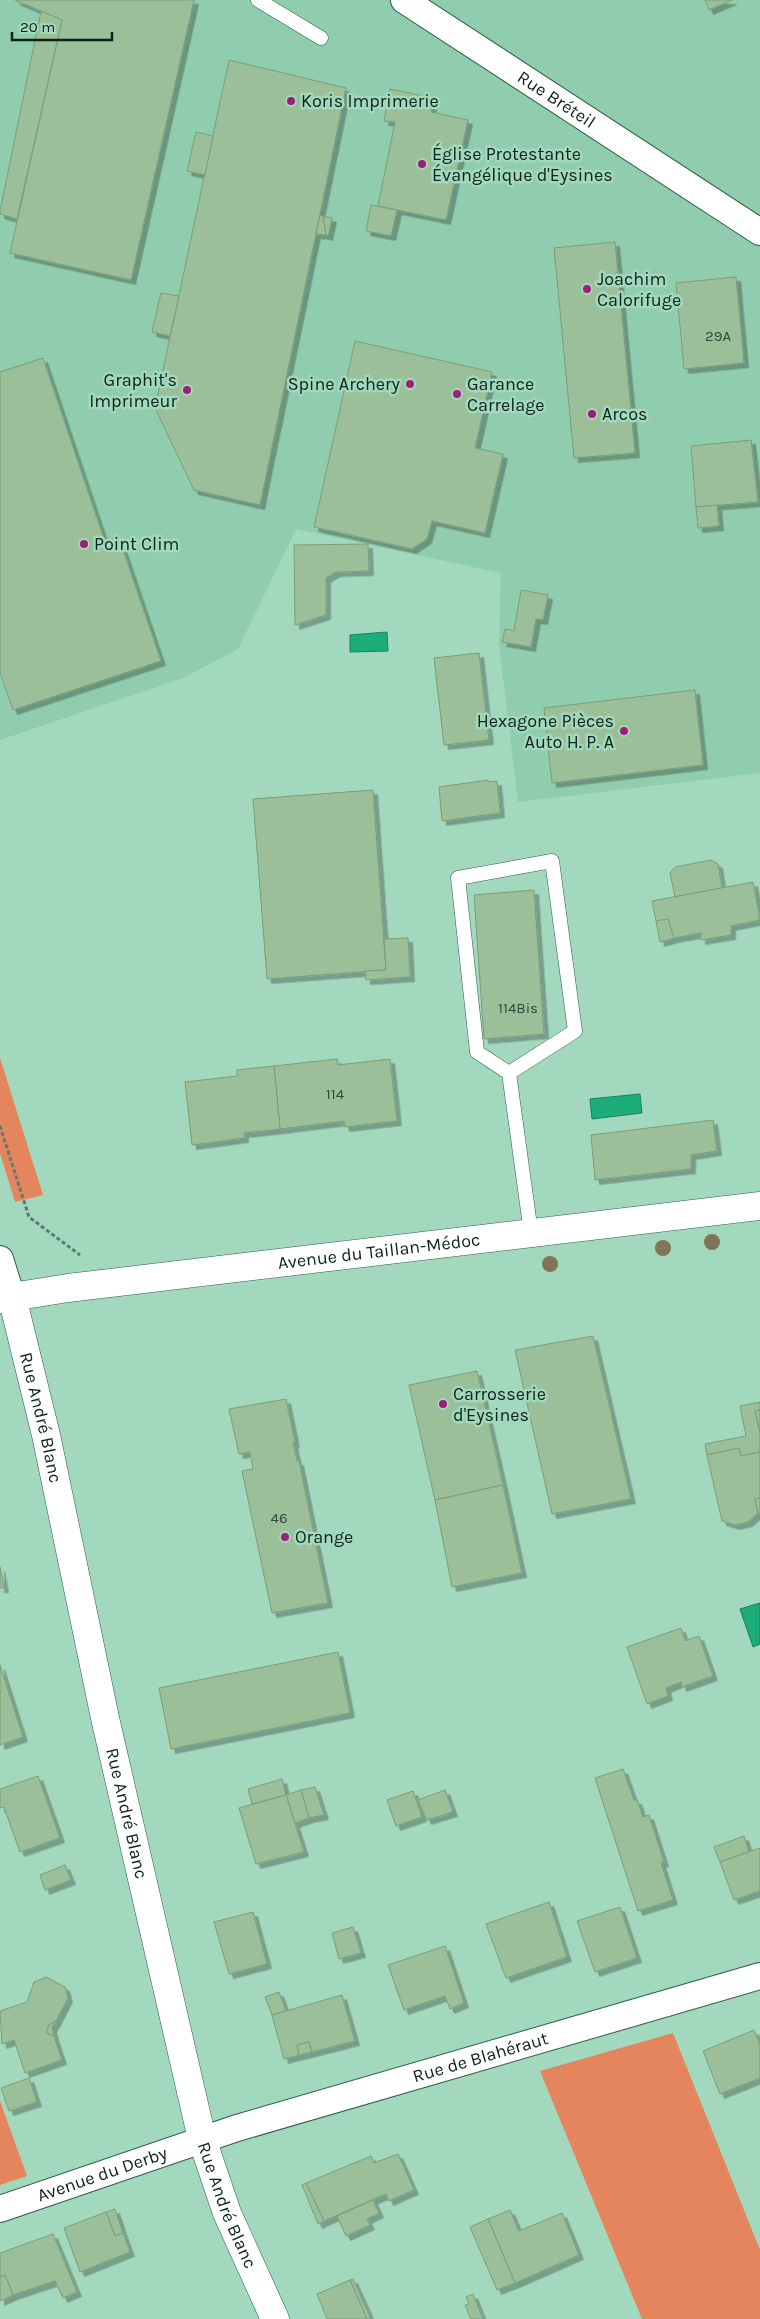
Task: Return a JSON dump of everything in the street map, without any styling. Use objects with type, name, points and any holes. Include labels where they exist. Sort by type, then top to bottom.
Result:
[{"type":"street","name":"Rue Bréteil","points":[[404,0],[760,232]]},
{"type":"street","name":"Avenue du Taillan-Médoc","points":[[6,1298],[68,1288],[760,1206]]},
{"type":"street","points":[[0,1259],[6,1298]]},
{"type":"street","name":"Rue André Blanc","points":[[6,1298],[46,1435],[104,1718],[202,2139],[226,2213],[275,2319]]},
{"type":"street","name":"Rue de Blahéraut","points":[[202,2139],[760,1976]]},
{"type":"street","name":"Avenue du Derby","points":[[0,2209],[202,2139]]},
{"type":"lane","points":[[258,0],[321,38]]},
{"type":"lane","points":[[509,1073],[575,1032],[552,861],[458,878],[477,1052],[509,1073],[531,1233]]},
{"type":"path","points":[[0,1126],[28,1217],[84,1257]]},
{"type":"shaded area","points":[[0,0],[760,0],[760,773],[518,802],[499,644],[501,573],[296,529],[238,649],[183,678],[0,740]]},
{"type":"shaded area","points":[[387,632],[388,651],[350,652],[350,635]]},
{"type":"shaded area","points":[[0,1058],[43,1195],[15,1202],[0,1153]]},
{"type":"shaded area","points":[[640,1094],[642,1113],[592,1119],[590,1099]]},
{"type":"shaded area","points":[[760,1603],[760,1644],[753,1647],[740,1609]]},
{"type":"shaded area","points":[[673,2033],[760,2250],[760,2319],[642,2319],[540,2071]]},
{"type":"shaded area","points":[[0,2101],[27,2176],[0,2185]]},
{"type":"building","points":[[15,0],[194,0],[131,280],[10,253],[62,20]]},
{"type":"building","points":[[705,0],[732,0],[709,10]]},
{"type":"building","points":[[41,11],[62,20],[17,219],[0,214],[0,211]]},
{"type":"building","points":[[229,60],[346,88],[260,505],[194,490],[155,408]]},
{"type":"building","name":"Église Protestante Évangélique d'Eysines","points":[[390,89],[433,98],[431,112],[468,120],[446,220],[378,206],[395,122],[384,121]]},
{"type":"building","points":[[196,132],[213,136],[205,175],[187,171]]},
{"type":"building","points":[[371,205],[397,210],[391,236],[366,231]]},
{"type":"building","points":[[320,215],[323,216],[326,235],[316,234]]},
{"type":"building","points":[[323,216],[332,218],[328,236],[326,235]]},
{"type":"building","points":[[615,242],[635,453],[574,458],[554,248]]},
{"type":"building","points":[[736,277],[744,363],[684,369],[676,283]]},
{"type":"building","points":[[161,293],[179,296],[170,336],[152,332]]},
{"type":"building","points":[[355,341],[492,372],[475,448],[503,454],[485,533],[432,521],[427,539],[412,549],[314,527]]},
{"type":"building","points":[[43,358],[105,542],[119,538],[161,661],[13,710],[0,672],[0,372]]},
{"type":"building","points":[[751,440],[758,502],[696,507],[691,446]]},
{"type":"building","points":[[717,505],[719,526],[698,528],[696,507]]},
{"type":"building","points":[[368,544],[369,571],[336,572],[326,578],[326,615],[295,625],[294,545]]},
{"type":"building","points":[[521,590],[548,595],[543,620],[536,619],[531,647],[502,642],[505,629],[514,631]]},
{"type":"building","points":[[479,653],[489,740],[444,745],[434,658]]},
{"type":"building","points":[[695,690],[703,765],[552,783],[544,708]]},
{"type":"building","points":[[488,780],[488,782],[497,781],[500,813],[442,821],[439,787]]},
{"type":"building","points":[[373,790],[386,970],[267,979],[253,799]]},
{"type":"building","points":[[711,860],[718,864],[722,888],[675,897],[670,873],[675,867]]},
{"type":"building","points":[[753,882],[760,920],[731,926],[731,935],[701,940],[701,933],[674,938],[668,919],[656,921],[652,901]]},
{"type":"building","points":[[534,890],[544,1034],[484,1039],[474,895]]},
{"type":"building","points":[[668,919],[674,938],[660,942],[656,921]]},
{"type":"building","points":[[408,938],[410,977],[366,980],[365,971],[386,970],[384,939]]},
{"type":"building","points":[[337,1059],[338,1065],[390,1059],[397,1121],[345,1127],[344,1121],[280,1129],[274,1066]]},
{"type":"building","points":[[274,1066],[280,1129],[244,1133],[244,1138],[192,1145],[185,1082],[237,1076],[237,1070]]},
{"type":"building","points":[[713,1120],[717,1151],[691,1155],[691,1169],[595,1180],[591,1135]]},
{"type":"building","points":[[593,1336],[631,1499],[552,1514],[515,1350]]},
{"type":"building","points":[[477,1371],[503,1485],[435,1500],[409,1385]]},
{"type":"building","name":"Orange","points":[[286,1399],[295,1443],[293,1443],[297,1461],[299,1461],[328,1603],[272,1613],[242,1471],[253,1469],[250,1452],[239,1454],[229,1409]]},
{"type":"building","points":[[760,1402],[760,1410],[755,1411],[760,1432],[760,1452],[741,1456],[739,1448],[707,1455],[705,1444],[746,1436],[740,1406]]},
{"type":"building","points":[[760,1410],[760,1432],[755,1411]]},
{"type":"building","points":[[739,1448],[741,1456],[760,1452],[760,1498],[755,1499],[758,1513],[748,1522],[735,1525],[722,1521],[707,1455]]},
{"type":"building","points":[[503,1485],[522,1573],[452,1587],[435,1500]]},
{"type":"building","points":[[760,1498],[760,1513],[758,1513],[755,1499]]},
{"type":"building","points":[[0,1567],[4,1588],[0,1588]]},
{"type":"building","points":[[681,1628],[685,1641],[699,1636],[713,1676],[682,1687],[681,1682],[666,1688],[668,1696],[647,1704],[627,1647]]},
{"type":"building","points":[[338,1652],[350,1713],[171,1749],[159,1688]]},
{"type":"building","points":[[0,1665],[23,1737],[0,1745]]},
{"type":"building","points":[[623,1769],[634,1800],[637,1800],[643,1817],[649,1815],[664,1862],[661,1863],[673,1900],[638,1911],[595,1778]]},
{"type":"building","points":[[38,1776],[60,1838],[20,1852],[4,1807],[0,1808],[0,1789]]},
{"type":"building","points":[[282,1779],[286,1795],[252,1804],[248,1789]]},
{"type":"building","points":[[315,1787],[324,1815],[309,1818],[301,1790]]},
{"type":"building","points":[[301,1790],[309,1818],[295,1823],[286,1795]]},
{"type":"building","points":[[445,1790],[453,1812],[427,1820],[418,1800]]},
{"type":"building","points":[[413,1791],[422,1817],[396,1826],[387,1800]]},
{"type":"building","points":[[286,1795],[304,1852],[256,1864],[239,1808]]},
{"type":"building","points":[[744,1836],[749,1852],[720,1862],[714,1847]]},
{"type":"building","points":[[760,1848],[760,1891],[734,1900],[720,1862]]},
{"type":"building","points":[[65,1865],[71,1880],[45,1890],[40,1875]]},
{"type":"building","points":[[549,1902],[567,1957],[506,1978],[486,1924]]},
{"type":"building","points":[[620,1907],[637,1958],[595,1972],[577,1921]]},
{"type":"building","points":[[253,1912],[267,1964],[229,1974],[214,1922]]},
{"type":"building","points":[[353,1927],[361,1953],[339,1959],[332,1933]]},
{"type":"building","points":[[445,1946],[464,2003],[450,2009],[445,1996],[404,2010],[388,1965]]},
{"type":"building","points":[[46,1977],[65,1987],[68,1998],[56,2021],[49,2025],[46,2033],[54,2036],[62,2060],[25,2073],[14,2040],[2,2044],[0,2011],[27,2002],[34,1982]]},
{"type":"building","points":[[279,1992],[286,2011],[272,2015],[265,1997]]},
{"type":"building","points":[[342,1995],[355,2041],[312,2052],[309,2042],[297,2045],[299,2055],[284,2059],[272,2015]]},
{"type":"building","points":[[56,2021],[52,2028],[54,2036],[46,2033],[49,2025]]},
{"type":"building","points":[[754,2030],[760,2045],[760,2078],[720,2094],[703,2051]]},
{"type":"building","points":[[309,2042],[312,2052],[299,2055],[297,2045]]},
{"type":"building","points":[[29,2078],[37,2102],[9,2111],[1,2088]]},
{"type":"building","points":[[398,2154],[414,2190],[389,2201],[386,2194],[324,2221],[306,2183],[371,2156],[374,2163]]},
{"type":"building","points":[[306,2183],[324,2221],[318,2224],[302,2185]]},
{"type":"building","points":[[373,2200],[379,2213],[367,2219],[370,2225],[346,2236],[337,2216]]},
{"type":"building","points":[[115,2209],[123,2233],[115,2236],[106,2212]]},
{"type":"building","points":[[510,2210],[519,2231],[562,2213],[579,2255],[515,2283],[488,2219]]},
{"type":"building","points":[[106,2212],[115,2236],[123,2233],[130,2252],[80,2272],[64,2228]]},
{"type":"building","points":[[488,2219],[515,2283],[497,2290],[470,2227]]},
{"type":"building","points":[[53,2234],[77,2292],[63,2298],[55,2281],[13,2295],[5,2275],[0,2277],[0,2253]]},
{"type":"building","points":[[5,2275],[13,2295],[0,2301],[0,2277]]},
{"type":"building","points":[[353,2279],[371,2319],[367,2319],[350,2280]]},
{"type":"building","points":[[350,2280],[367,2319],[327,2319],[317,2294]]},
{"type":"building","points":[[473,2294],[483,2319],[471,2319],[465,2305],[469,2304],[466,2297]]},
{"type":"place","name":"Koris Imprimerie","points":[[291,101]]},
{"type":"place","name":"Église Protestante Évangélique d'Eysines","points":[[422,164]]},
{"type":"place","name":"Joachim Calorifuge","points":[[587,289]]},
{"type":"place","name":"Spine Archery","points":[[410,384]]},
{"type":"place","name":"Graphit's Imprimeur","points":[[187,390]]},
{"type":"place","name":"Garance Carrelage","points":[[457,394]]},
{"type":"place","name":"Arcos","points":[[592,414]]},
{"type":"place","name":"Point Clim","points":[[84,544]]},
{"type":"place","name":"Hexagone Pièces Auto H. P. A","points":[[624,731]]},
{"type":"place","name":"Carrosserie d'Eysines","points":[[443,1404]]},
{"type":"place","name":"Orange","points":[[285,1537]]}]
